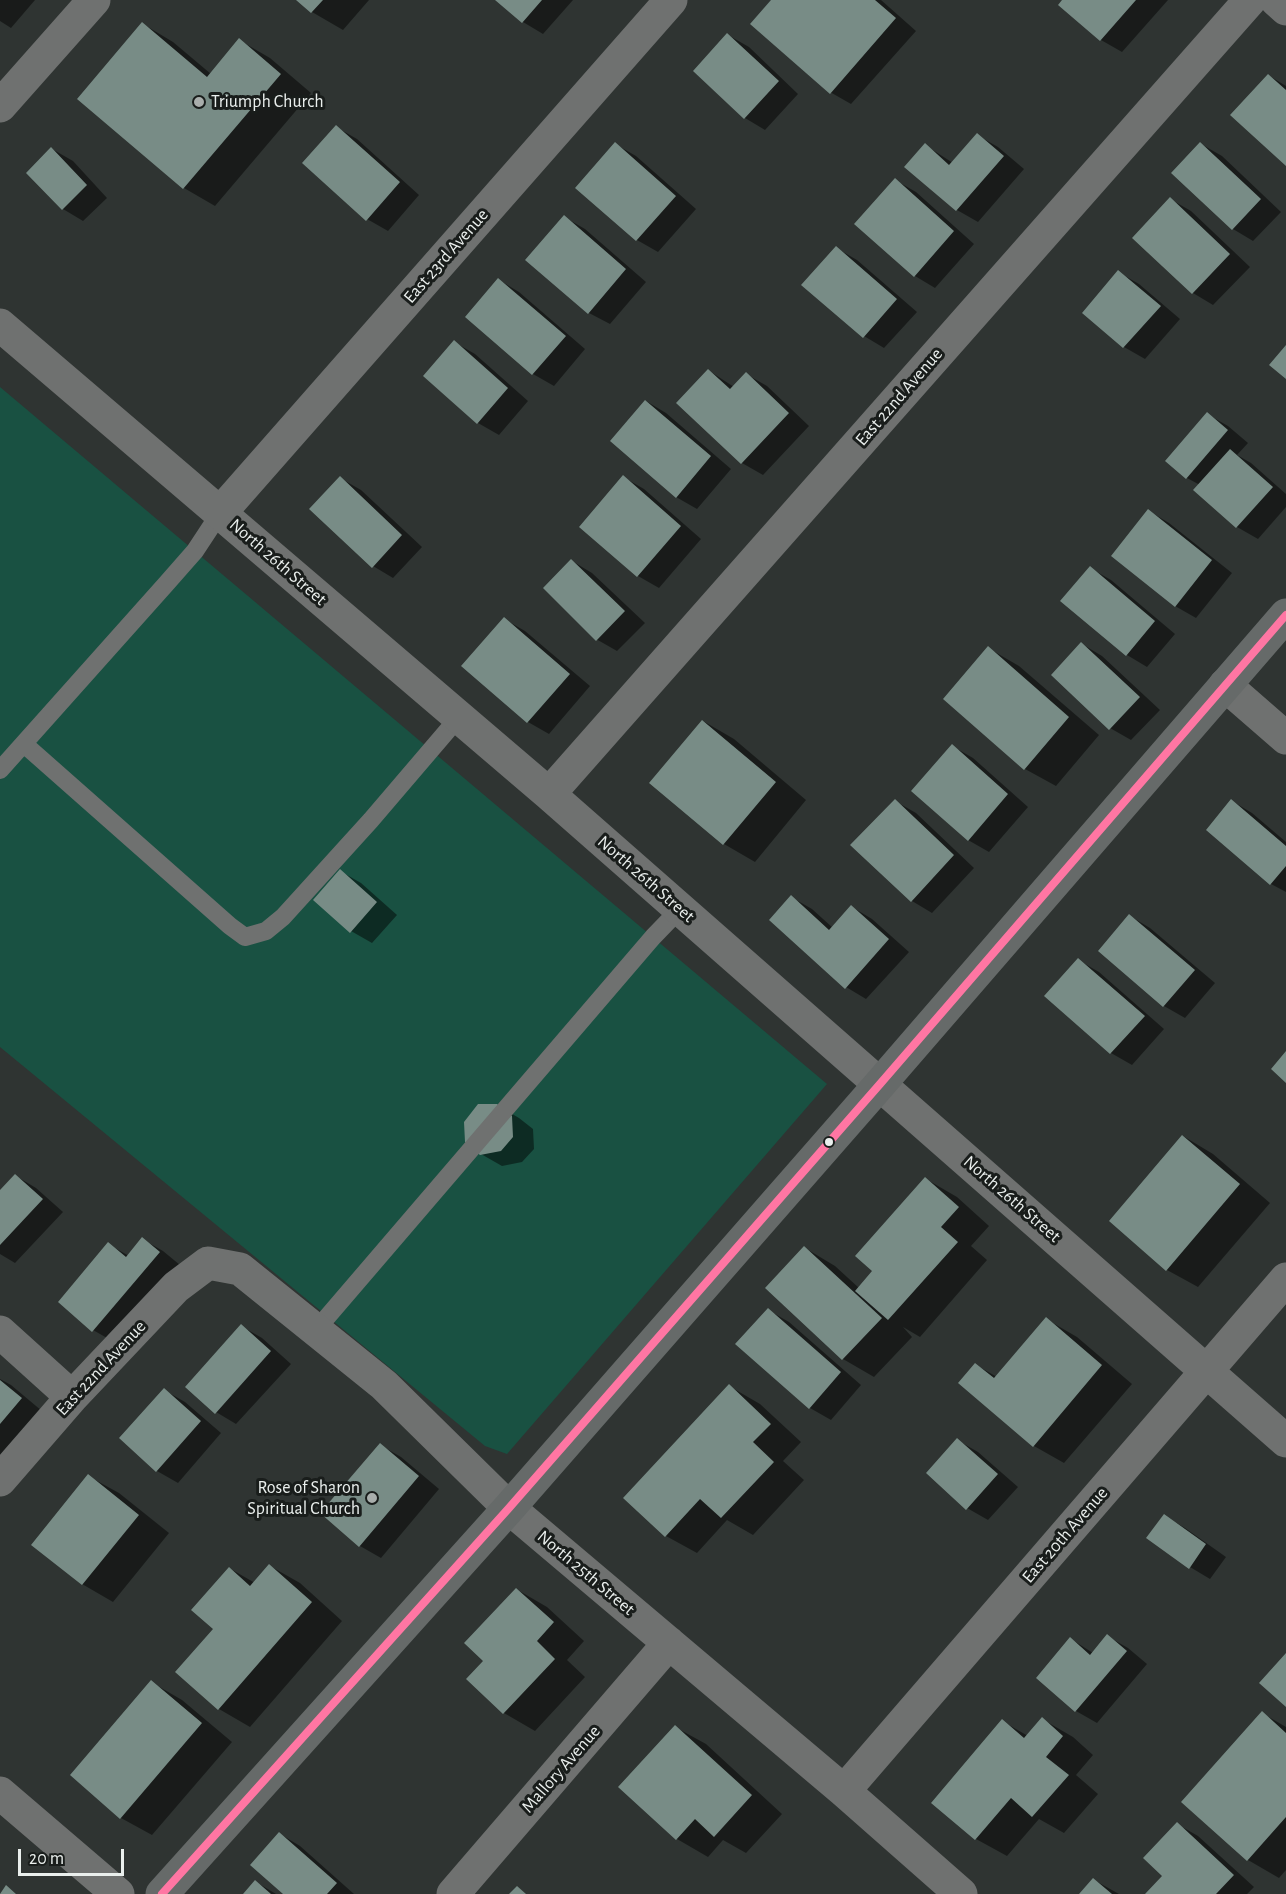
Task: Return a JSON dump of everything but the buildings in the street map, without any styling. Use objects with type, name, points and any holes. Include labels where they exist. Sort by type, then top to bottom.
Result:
[{"type":"street","points":[[0,106],[94,0]]},
{"type":"street","name":"East 23rd Avenue","points":[[220,513],[671,0]]},
{"type":"street","name":"East 22nd Avenue","points":[[549,794],[1250,0]]},
{"type":"street","points":[[1276,0],[1286,9]]},
{"type":"street","name":"North 26th Street","points":[[0,325],[549,794],[1286,1441]]},
{"type":"street","points":[[162,1894],[508,1508],[880,1084],[1286,615]]},
{"type":"street","points":[[1225,685],[1286,738]]},
{"type":"street","name":"East 22nd Avenue","points":[[0,1480],[72,1397],[176,1287],[208,1263]]},
{"type":"street","name":"North 25th Street","points":[[208,1263],[240,1269],[384,1385],[508,1508],[844,1791],[961,1894]]},
{"type":"street","name":"East 20th Avenue","points":[[844,1791],[1286,1279]]},
{"type":"street","points":[[0,1332],[72,1397]]},
{"type":"street","name":"Mallory Avenue","points":[[453,1894],[669,1643]]},
{"type":"street","points":[[0,1793],[118,1894]]},
{"type":"lane","points":[[0,770],[180,567],[220,513]]},
{"type":"lane","points":[[24,744],[222,920],[245,937],[266,931],[283,917],[371,820],[459,717]]},
{"type":"lane","points":[[316,1330],[622,973],[680,909]]},
{"type":"green space","points":[[0,387],[827,1084],[507,1454],[485,1446],[0,1047]]},
{"type":"transit line","points":[[162,1894],[509,1508],[1286,615]]},
{"type":"place","name":"Triumph Church","points":[[199,102]]},
{"type":"place","name":"Rose of Sharon Spiritual Church","points":[[372,1498]]}]
